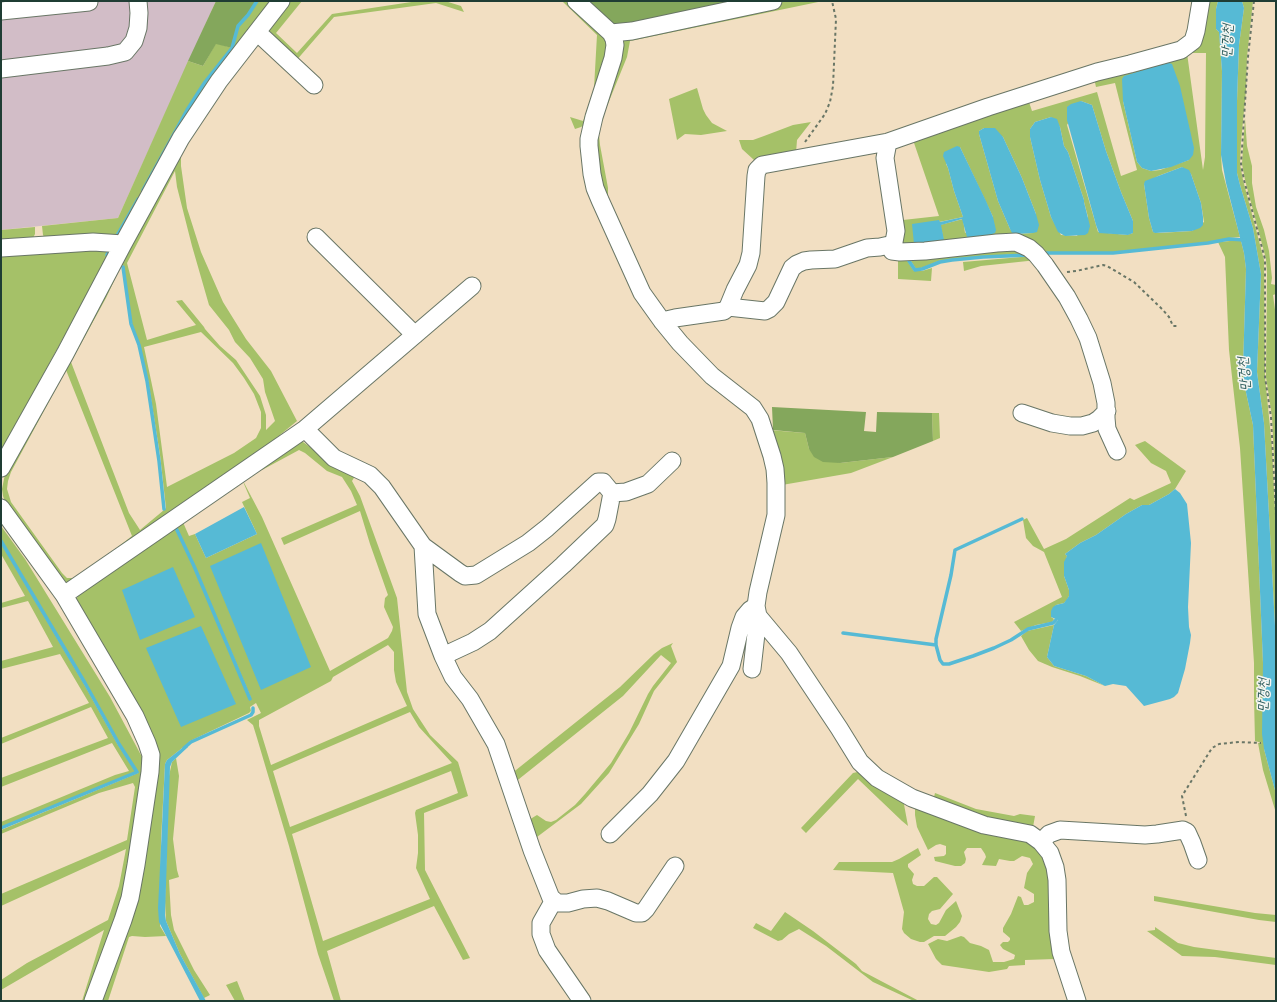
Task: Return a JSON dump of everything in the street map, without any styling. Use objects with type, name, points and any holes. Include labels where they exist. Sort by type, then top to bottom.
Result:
[{"type":"street","points":[[1,69],[108,56],[125,52],[134,42],[138,28],[138,1]]},
{"type":"street","points":[[1,468],[65,354],[181,138],[219,81],[281,1]]},
{"type":"street","points":[[576,1],[611,33],[614,39],[615,51],[594,117],[589,146],[595,188],[642,293],[680,343],[712,376],[753,408],[760,419],[775,469],[776,515],[771,541],[761,575],[752,669]]},
{"type":"street","points":[[611,33],[632,32],[773,1]]},
{"type":"street","points":[[662,321],[724,311],[728,307],[748,265],[751,253],[757,170],[762,165],[888,142],[988,107],[1097,72],[1181,50],[1190,45],[1195,37],[1201,1]]},
{"type":"street","points":[[1,11],[49,4],[89,2]]},
{"type":"street","points":[[257,32],[314,85]]},
{"type":"street","points":[[728,307],[765,311],[776,302],[792,268],[797,264],[811,260],[835,259],[867,248],[889,245],[894,242],[896,231],[885,158],[888,142]]},
{"type":"street","points":[[316,237],[415,335]]},
{"type":"street","points":[[1,248],[93,242],[123,244]]},
{"type":"street","points":[[889,245],[892,251],[900,252],[1016,242],[1029,248],[1036,254],[1050,272],[1079,318],[1088,338],[1102,382],[1108,428],[1117,451]]},
{"type":"street","points":[[64,595],[305,429],[472,286]]},
{"type":"street","points":[[1022,413],[1052,423],[1082,426],[1099,419],[1106,411]]},
{"type":"street","points":[[305,429],[334,458],[370,475],[382,487],[423,546],[465,576],[476,575],[538,535],[598,482],[603,482],[612,493],[608,519],[600,530],[490,631],[473,642],[443,656]]},
{"type":"street","points":[[612,493],[626,492],[648,484],[672,461]]},
{"type":"street","points":[[1,508],[64,595],[136,716],[151,754],[150,772],[130,898],[93,1001]]},
{"type":"street","points":[[423,546],[427,614],[443,656],[453,677],[470,700],[496,744],[532,850],[551,898],[557,903],[568,903],[583,899],[597,898],[636,913],[642,913],[676,866]]},
{"type":"street","points":[[610,834],[650,794],[676,761],[731,666],[740,628],[744,618],[750,610],[757,611],[789,653],[860,762],[877,778],[912,798],[984,825],[1030,834],[1041,842],[1050,853],[1058,880],[1058,932],[1061,952],[1077,1001]]},
{"type":"street","points":[[1041,842],[1049,834],[1060,830],[1146,835],[1184,830],[1192,843],[1198,860]]},
{"type":"street","points":[[554,900],[541,923],[541,934],[547,950],[582,1001]]},
{"type":"path","points":[[795,159],[803,144],[825,114],[830,102],[833,86],[836,19],[832,1]]},
{"type":"path","points":[[1254,1],[1248,57],[1241,164],[1265,259],[1265,377],[1271,425],[1276,515]]},
{"type":"path","points":[[1050,272],[1076,271],[1095,266],[1107,266],[1134,282],[1162,309],[1169,317],[1173,326],[1177,326]]},
{"type":"path","points":[[1184,830],[1187,827],[1187,822],[1182,796],[1212,748],[1219,744],[1239,742],[1261,743]]},
{"type":"shaded area","points":[[1,1],[216,1],[118,218],[1,230]]},
{"type":"green space","points":[[216,1],[256,1],[238,26],[232,48],[216,44],[203,66],[188,61]]},
{"type":"green space","points":[[258,1],[272,1],[120,236],[116,239],[187,111],[233,48],[234,39],[239,26],[249,15]]},
{"type":"green space","points":[[289,1],[302,1],[276,33],[297,53],[332,14],[418,1],[445,1],[461,6],[464,12],[436,3],[334,17],[295,62],[270,36],[269,31],[271,25]]},
{"type":"green space","points":[[562,1],[569,1],[602,32],[609,48],[588,122],[575,129],[570,117],[583,121],[594,88],[597,35]]},
{"type":"green space","points":[[582,1],[744,1],[633,26],[613,25]]},
{"type":"green space","points":[[786,1],[823,1],[630,41],[627,57],[601,121],[599,134],[608,196],[612,209],[599,186],[594,147],[620,38]]},
{"type":"green space","points":[[1205,1],[1218,1],[1216,9],[1216,29],[1219,32],[1222,71],[1222,170],[1240,237],[1208,242],[1113,252],[1041,252],[1030,243],[899,249],[891,147],[1028,99],[1032,111],[1097,92],[1121,176],[1137,170],[1115,83],[1096,87],[1094,78],[1180,55]],"holes":[[[1187,53],[1206,53],[1205,157],[1203,170]],[[1081,101],[1092,105],[1106,151],[1133,221],[1133,233],[1127,235],[1098,232],[1067,125]],[[1123,101],[1189,160],[1160,170],[1151,171],[1142,168],[1137,162]],[[1051,117],[1060,127],[1064,146],[1068,152],[1088,217],[1077,236],[1061,235],[1051,217],[1040,180],[1030,137],[1030,129],[1035,122]],[[984,128],[1003,137],[1022,178],[1036,214],[1033,233],[1016,234],[1010,229],[998,201],[979,131]],[[913,140],[939,216],[903,220],[893,156],[895,149]],[[960,147],[993,217],[965,233],[963,219],[940,225],[939,222],[963,217],[946,164]],[[1182,167],[1191,174],[1201,203],[1204,222],[1192,231],[1153,232],[1149,218],[1144,184],[1158,176]]]},
{"type":"green space","points":[[1242,1],[1253,1],[1247,57],[1240,164],[1264,260],[1265,377],[1272,447],[1276,532],[1276,644],[1264,423],[1257,372],[1261,274],[1253,228],[1237,173],[1239,45],[1244,8]]},
{"type":"green space","points":[[216,43],[232,48],[205,82],[186,110],[114,239],[46,240],[43,235],[42,226],[118,218],[188,61],[203,66]]},
{"type":"green space","points":[[697,88],[706,115],[712,123],[727,131],[701,135],[685,134],[677,140],[669,99]]},
{"type":"green space","points":[[1245,118],[1247,146],[1252,166],[1252,183],[1256,207],[1269,251],[1272,278],[1271,284],[1276,285],[1276,294],[1273,295],[1276,317],[1276,498],[1272,417],[1266,377],[1266,259],[1242,164]]},
{"type":"green space","points":[[811,122],[797,140],[796,153],[754,160],[742,149],[739,140],[753,140],[793,125]]},
{"type":"green space","points":[[181,150],[181,166],[187,208],[201,252],[223,302],[246,339],[271,371],[297,421],[264,448],[75,582],[68,583],[57,577],[6,505],[2,489],[6,469]],"holes":[[[175,171],[177,187],[209,305],[229,330],[235,342],[250,358],[263,379],[265,392],[275,421],[266,430],[266,415],[260,396],[236,360],[220,346],[182,300],[176,301],[196,325],[147,340],[127,263]],[[123,265],[132,324],[140,346],[148,380],[160,455],[166,508],[140,530],[129,513],[71,362],[106,298],[121,266]],[[201,332],[233,363],[254,394],[261,412],[261,428],[256,438],[234,453],[167,487],[156,404],[144,347]],[[66,370],[132,536],[79,576],[67,578],[11,502],[7,489],[11,472]]]},
{"type":"green space","points":[[35,227],[35,234],[32,240],[1,243],[1,230]]},
{"type":"green space","points":[[1241,241],[1246,269],[1243,368],[1244,383],[1253,425],[1263,663],[1264,749],[1276,794],[1276,813],[1263,770],[1258,743],[1262,743],[1255,741],[1254,663],[1240,448],[1229,350],[1225,257],[1218,242]]},
{"type":"green space","points":[[997,246],[1031,253],[952,259],[939,261],[916,269],[909,258]]},
{"type":"green space","points":[[113,247],[4,446],[1,451],[1,252]]},
{"type":"green space","points":[[1033,256],[1037,260],[981,266],[964,271],[963,262]]},
{"type":"green space","points":[[906,259],[914,271],[922,271],[932,268],[931,281],[898,279],[898,260]]},
{"type":"green space","points":[[772,407],[866,412],[864,431],[876,432],[877,412],[932,413],[933,441],[893,457],[840,463],[823,462],[814,457],[809,449],[805,433],[773,430]]},
{"type":"green space","points":[[932,413],[939,413],[940,438],[933,441]]},
{"type":"green space","points":[[769,430],[805,433],[809,449],[840,463],[893,457],[851,473],[782,485]]},
{"type":"green space","points":[[298,440],[355,476],[352,481],[360,496],[397,598],[407,692],[413,709],[430,735],[458,762],[468,796],[424,813],[425,870],[470,958],[463,960],[434,906],[327,951],[341,1001],[334,1001],[318,954],[289,846],[253,725],[247,720],[261,713],[256,703],[250,707],[251,711],[249,713],[190,741],[167,760],[165,764],[161,840],[160,926],[166,936],[129,937],[108,1001],[99,1001],[154,756],[76,600],[78,596],[182,520],[189,536],[195,534],[206,558],[257,534],[242,502],[250,498],[241,477],[262,517],[330,671],[388,638],[392,631],[393,627],[384,607],[385,598],[388,595],[360,511],[284,545],[281,538],[357,505],[351,491],[342,477],[327,471],[299,450],[262,470],[260,466]],"holes":[[[175,528],[177,528],[195,566],[251,698],[249,699],[194,567]],[[388,645],[394,652],[396,682],[407,706],[271,765],[259,726],[259,720],[331,681],[333,677]],[[410,712],[419,727],[452,763],[290,827],[273,771]],[[451,771],[458,793],[416,810],[415,813],[418,835],[416,868],[430,899],[323,941],[292,834]]]},
{"type":"green space","points":[[1145,441],[1186,471],[1175,489],[1149,505],[1142,505],[1126,514],[1065,554],[1067,556],[1064,567],[1064,576],[1069,590],[1067,600],[1064,603],[1056,605],[1051,617],[1054,619],[1052,622],[1036,625],[1021,631],[1014,622],[1062,597],[1044,552],[1033,546],[1026,538],[1023,520],[1027,518],[1044,549],[1066,539],[1130,498],[1134,500],[1171,483],[1166,471],[1151,463],[1135,445]]},
{"type":"green space","points":[[1,526],[25,559],[110,697],[142,757],[143,765],[125,886],[87,1001],[82,1001],[104,930],[1,990],[1,980],[27,963],[108,920],[119,886],[126,849],[1,906],[1,894],[127,840],[135,787],[133,783],[99,793],[1,834],[1,830],[138,773],[1,539]]},
{"type":"green space","points":[[1,543],[118,745],[136,772],[1,827],[1,822],[115,775],[129,771],[112,743],[1,787],[1,778],[108,738],[91,707],[1,744],[1,738],[89,703],[60,654],[1,669],[1,661],[53,647],[28,601],[1,608],[1,603],[25,596],[1,554]]},
{"type":"green space","points":[[1054,625],[1047,657],[1054,666],[1086,676],[1105,686],[1038,661],[1029,650],[1021,636],[1027,631]]},
{"type":"green space","points":[[673,643],[671,646],[677,662],[654,691],[639,724],[609,773],[581,804],[533,840],[527,821],[537,815],[546,821],[551,822],[556,820],[575,805],[611,763],[629,733],[648,694],[671,663],[661,655],[623,696],[514,783],[511,774],[620,687],[654,654]]},
{"type":"green space","points":[[176,758],[179,776],[173,839],[179,877],[169,880],[171,915],[174,930],[194,970],[210,995],[204,998],[180,954],[166,921],[165,901],[169,776],[172,762]]},
{"type":"green space","points":[[862,771],[903,799],[908,826],[858,779],[806,833],[801,828],[853,773]]},
{"type":"green space","points":[[935,793],[976,809],[1014,816],[1020,814],[1035,816],[1033,827],[1021,827],[933,801]]},
{"type":"green space","points":[[915,807],[1031,841],[1046,860],[1050,876],[1055,959],[1025,960],[1025,965],[1009,966],[1007,969],[989,972],[942,965],[936,959],[928,944],[938,939],[947,941],[961,936],[970,943],[989,950],[993,962],[1004,962],[1014,959],[1015,955],[1003,949],[1000,945],[1003,942],[1008,942],[1010,940],[1010,938],[1003,932],[1003,928],[1011,914],[1018,896],[1021,897],[1024,905],[1034,902],[1034,894],[1024,888],[1027,873],[1033,864],[1030,858],[1022,856],[1014,861],[999,859],[996,866],[982,865],[986,857],[981,848],[967,848],[964,852],[966,859],[965,863],[961,866],[935,861],[934,857],[944,856],[946,854],[946,846],[940,844],[928,850],[917,827]]},
{"type":"green space","points":[[918,848],[921,855],[908,864],[908,867],[914,874],[912,880],[913,884],[917,886],[924,886],[934,877],[937,877],[953,894],[940,909],[932,911],[929,914],[928,919],[931,924],[936,925],[939,923],[946,910],[956,901],[962,916],[956,927],[945,936],[934,936],[924,942],[911,939],[902,929],[904,912],[893,873],[833,870],[839,862],[892,862]]},
{"type":"green space","points":[[1154,896],[1255,913],[1276,915],[1276,922],[1154,901]]},
{"type":"green space","points":[[785,912],[813,931],[856,964],[862,971],[919,1001],[914,1001],[873,982],[826,946],[799,929],[778,941],[753,928],[756,923],[771,931]]},
{"type":"green space","points":[[1155,927],[1178,943],[1194,947],[1276,958],[1276,965],[1215,957],[1182,956],[1147,931],[1155,930]]},
{"type":"green space","points":[[237,981],[245,1001],[235,1001],[226,985]]},
{"type":"water","name":"만겅천","points":[[1218,1],[1242,1],[1244,8],[1239,45],[1237,173],[1253,228],[1261,274],[1257,372],[1264,423],[1276,644],[1276,794],[1264,749],[1262,734],[1263,663],[1253,425],[1244,383],[1243,368],[1246,269],[1244,253],[1226,183],[1221,155],[1222,71],[1219,32],[1216,29],[1216,9]]},
{"type":"water","points":[[1166,63],[1172,64],[1180,86],[1194,148],[1193,155],[1189,160],[1171,167],[1151,171],[1142,168],[1137,162],[1123,101],[1122,79],[1124,76]]},
{"type":"water","points":[[1081,101],[1092,105],[1106,151],[1133,221],[1133,233],[1128,235],[1099,233],[1096,225],[1067,120],[1067,107]]},
{"type":"water","points":[[1051,117],[1057,119],[1064,146],[1068,152],[1084,200],[1090,226],[1088,233],[1085,235],[1065,236],[1058,232],[1051,217],[1040,180],[1030,137],[1030,129],[1035,122]]},
{"type":"water","points":[[984,128],[995,128],[1003,137],[1022,178],[1036,214],[1039,225],[1037,232],[1012,233],[998,201],[979,134],[979,131]]},
{"type":"water","points":[[957,146],[960,147],[993,217],[996,230],[995,233],[967,237],[962,219],[941,225],[944,240],[914,244],[912,224],[939,220],[940,222],[963,217],[943,156],[944,152]]},
{"type":"water","points":[[1182,167],[1189,170],[1191,174],[1201,203],[1203,225],[1192,231],[1155,233],[1153,232],[1149,218],[1144,184],[1145,181]]},
{"type":"water","points":[[1175,489],[1180,493],[1187,504],[1191,543],[1188,607],[1191,635],[1190,643],[1185,669],[1178,693],[1170,699],[1144,706],[1126,686],[1113,684],[1105,686],[1086,676],[1054,666],[1047,657],[1054,625],[1058,620],[1051,617],[1051,611],[1056,605],[1064,603],[1069,596],[1069,590],[1064,576],[1064,562],[1067,556],[1065,554],[1126,514],[1142,505],[1149,505]]},
{"type":"water","points":[[244,507],[257,534],[206,558],[195,534]]},
{"type":"water","points":[[261,543],[311,667],[261,690],[210,566]]},
{"type":"water","points":[[173,567],[195,617],[140,640],[122,590]]},
{"type":"water","points":[[201,626],[236,704],[181,727],[146,648]]},
{"type":"water","points":[[186,745],[188,747],[172,762],[170,767],[165,915],[166,921],[180,954],[206,1001],[200,1001],[159,922],[158,908],[165,764],[167,760]]},
{"type":"waterway","points":[[143,190],[187,110],[205,82],[232,48],[238,26],[248,15],[257,1]]},
{"type":"waterway","points":[[115,239],[138,199]]},
{"type":"waterway","points":[[1043,253],[1113,253],[1208,243],[1229,239],[1245,240]]},
{"type":"waterway","points":[[107,255],[109,250]]},
{"type":"waterway","points":[[907,258],[915,270],[940,262],[952,260],[1029,255]]},
{"type":"waterway","points":[[123,267],[131,324],[139,345],[147,381],[159,461],[164,509]]},
{"type":"waterway","points":[[1022,519],[955,550],[951,575],[936,639],[940,660],[943,664],[949,664],[973,656],[1011,640],[1028,629],[1053,623],[1056,620]]},
{"type":"waterway","points":[[176,528],[194,566],[250,699]]},
{"type":"waterway","points":[[1,541],[85,683],[119,744],[137,772],[1,828]]},
{"type":"waterway","points":[[843,633],[936,645]]},
{"type":"waterway","points":[[184,748],[191,742],[251,715],[253,708]]}]
